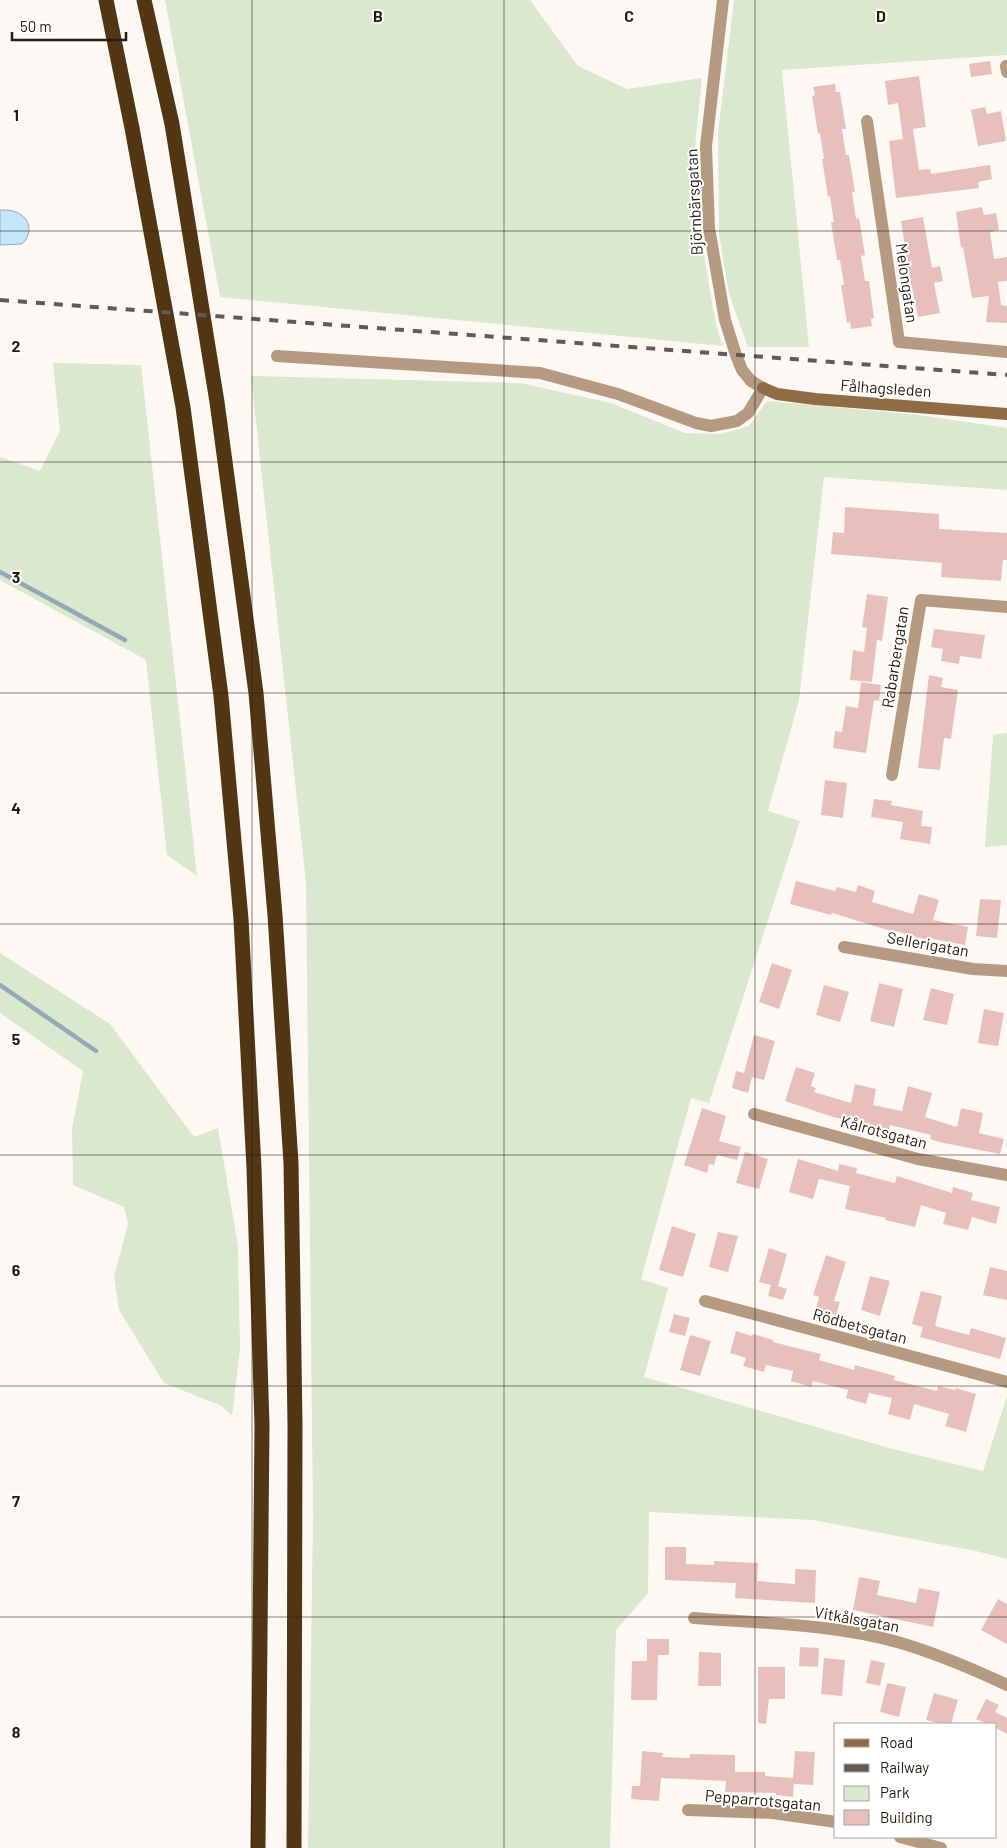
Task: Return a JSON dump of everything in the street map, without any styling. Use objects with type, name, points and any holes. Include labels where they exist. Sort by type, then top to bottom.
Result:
[{"type":"highway","points":[[106,0],[132,128],[183,407],[221,696],[241,918],[254,1168],[262,1425],[258,1848]]},
{"type":"highway","points":[[144,0],[172,124],[217,402],[256,693],[274,905],[291,1163],[295,1424],[294,1848]]},
{"type":"street","name":"Björnbärsgatan","points":[[723,0],[706,146],[709,228],[725,320],[736,355],[742,370],[751,381],[763,388]]},
{"type":"street","name":"Melongatan","points":[[867,121],[900,342],[1007,352]]},
{"type":"street","points":[[277,356],[540,374],[618,394],[696,424],[710,426],[737,421],[748,413],[763,388]]},
{"type":"street","name":"Fålhagsleden","points":[[763,388],[777,394],[815,399],[1007,414]]},
{"type":"street","name":"Rabarbergatan","points":[[892,774],[921,600],[1007,607]]},
{"type":"street","name":"Sellerigatan","points":[[844,947],[973,969],[1007,971]]},
{"type":"street","name":"Kålrotsgatan","points":[[754,1114],[918,1159],[1007,1175]]},
{"type":"street","name":"Rödbetsgatan","points":[[705,1301],[1007,1382]]},
{"type":"street","name":"Vitkålsgatan","points":[[694,1618],[843,1631],[900,1643],[946,1658],[1007,1685]]},
{"type":"street","name":"Pepparrotsgatan","points":[[688,1810],[773,1813],[834,1822]]},
{"type":"street","points":[[904,1838],[941,1848]]},
{"type":"green space","points":[[165,0],[530,0],[578,66],[627,89],[702,78],[694,157],[698,220],[716,325],[723,346],[220,297]]},
{"type":"green space","points":[[734,0],[1007,0],[1007,55],[782,70],[809,347],[748,347],[729,294],[719,234],[718,133]]},
{"type":"green space","points":[[53,363],[141,365],[197,876],[167,855],[146,660],[0,580],[0,457],[40,471],[60,431]]},
{"type":"green space","points":[[251,376],[520,383],[611,403],[685,433],[721,434],[749,426],[767,401],[919,415],[1007,428],[1007,490],[824,477],[799,700],[768,811],[800,821],[709,1103],[691,1098],[641,1279],[668,1288],[644,1377],[889,1448],[983,1471],[1007,1396],[1007,1559],[976,1551],[813,1520],[649,1512],[648,1593],[616,1630],[610,1848],[308,1848],[313,1518],[306,883]]},
{"type":"green space","points":[[1007,733],[1007,845],[985,847],[993,735]]},
{"type":"green space","points":[[0,953],[110,1024],[194,1137],[218,1128],[238,1246],[240,1349],[232,1416],[222,1406],[164,1383],[119,1310],[114,1277],[128,1224],[124,1207],[73,1185],[72,1129],[83,1071],[0,1013]]},
{"type":"water","points":[[0,210],[14,211],[25,218],[29,231],[26,240],[22,244],[0,245]]},
{"type":"building","points":[[990,61],[992,74],[971,77],[969,64]]},
{"type":"building","points":[[919,76],[926,127],[913,129],[919,170],[930,169],[931,174],[990,165],[992,179],[978,182],[979,188],[896,198],[889,141],[903,139],[898,103],[888,105],[885,81]]},
{"type":"building","points":[[835,84],[836,92],[840,92],[846,129],[842,129],[846,155],[849,155],[855,192],[852,192],[856,219],[859,218],[865,255],[861,256],[865,281],[869,281],[874,318],[871,319],[872,326],[851,329],[850,322],[847,323],[841,285],[844,285],[840,260],[837,260],[831,222],[834,222],[830,196],[828,197],[820,133],[818,134],[812,96],[815,95],[813,87]]},
{"type":"building","points":[[985,107],[987,114],[1001,111],[1006,141],[978,146],[971,110]]},
{"type":"building","points":[[982,207],[984,215],[996,213],[999,230],[990,232],[994,259],[1007,257],[1007,281],[998,282],[1001,305],[1007,306],[1007,323],[986,322],[989,296],[972,298],[963,247],[961,248],[956,212]]},
{"type":"building","points":[[923,217],[932,268],[940,266],[943,281],[934,283],[940,313],[918,317],[901,221]]},
{"type":"building","points":[[845,507],[939,514],[939,529],[1007,533],[1007,560],[1003,560],[1001,581],[941,577],[942,563],[831,554],[833,532],[844,533]]},
{"type":"building","points":[[867,594],[888,597],[882,641],[877,640],[872,682],[850,680],[853,650],[864,652],[867,628],[862,627]]},
{"type":"building","points":[[934,629],[985,635],[981,659],[960,656],[959,664],[941,661],[943,649],[931,647]]},
{"type":"building","points":[[929,675],[943,678],[941,687],[958,690],[951,739],[944,738],[940,770],[918,768]]},
{"type":"building","points":[[861,682],[881,685],[879,701],[874,700],[866,753],[833,748],[835,731],[842,732],[846,706],[858,708]]},
{"type":"building","points":[[825,780],[847,783],[843,818],[821,815]]},
{"type":"building","points":[[874,799],[892,801],[891,805],[923,811],[921,826],[932,827],[930,844],[900,839],[903,822],[871,817]]},
{"type":"building","points":[[796,881],[835,891],[837,887],[856,892],[858,885],[875,891],[872,902],[913,914],[919,894],[939,900],[933,920],[968,927],[965,945],[928,938],[927,940],[832,913],[831,915],[790,904]]},
{"type":"building","points":[[980,899],[1001,900],[997,938],[976,936]]},
{"type":"building","points":[[772,963],[792,970],[779,1009],[759,1002]]},
{"type":"building","points":[[879,983],[903,989],[894,1027],[870,1021]]},
{"type":"building","points":[[824,985],[849,992],[840,1022],[816,1015]]},
{"type":"building","points":[[931,988],[954,994],[947,1025],[923,1020]]},
{"type":"building","points":[[984,1009],[1004,1013],[998,1046],[978,1043]]},
{"type":"building","points":[[754,1035],[775,1041],[764,1080],[752,1077],[748,1093],[732,1088],[736,1071],[744,1073]]},
{"type":"building","points":[[796,1067],[815,1073],[811,1086],[816,1088],[814,1092],[851,1103],[855,1084],[876,1089],[873,1105],[902,1111],[908,1086],[932,1093],[925,1117],[957,1127],[961,1108],[983,1113],[979,1133],[1004,1139],[1000,1154],[939,1142],[930,1139],[931,1135],[890,1125],[889,1129],[833,1117],[785,1101]]},
{"type":"building","points":[[702,1108],[726,1116],[719,1141],[741,1147],[737,1160],[717,1155],[714,1165],[709,1164],[707,1173],[684,1165]]},
{"type":"building","points":[[745,1152],[768,1159],[759,1189],[736,1183]]},
{"type":"building","points":[[798,1159],[838,1171],[839,1164],[857,1168],[856,1173],[895,1183],[897,1176],[952,1193],[953,1187],[973,1193],[971,1200],[1000,1207],[996,1224],[972,1217],[968,1230],[943,1224],[946,1213],[921,1205],[915,1227],[885,1220],[886,1218],[845,1209],[850,1186],[819,1179],[813,1199],[789,1192]]},
{"type":"building","points":[[672,1226],[696,1234],[683,1277],[659,1270]]},
{"type":"building","points":[[718,1232],[738,1236],[728,1272],[709,1267]]},
{"type":"building","points":[[769,1248],[787,1254],[778,1286],[787,1289],[783,1300],[768,1296],[771,1285],[759,1282]]},
{"type":"building","points":[[826,1255],[846,1262],[834,1301],[840,1302],[836,1315],[816,1309],[819,1297],[813,1295]]},
{"type":"building","points":[[990,1267],[1007,1271],[1007,1300],[983,1295]]},
{"type":"building","points":[[870,1276],[890,1281],[880,1316],[861,1310]]},
{"type":"building","points":[[921,1291],[942,1296],[935,1326],[969,1335],[971,1328],[1006,1338],[1000,1359],[920,1337],[923,1327],[912,1324]]},
{"type":"building","points":[[674,1314],[690,1318],[685,1336],[669,1332]]},
{"type":"building","points":[[736,1331],[752,1336],[753,1334],[773,1340],[773,1342],[821,1354],[819,1360],[854,1370],[855,1365],[895,1376],[894,1380],[937,1391],[938,1386],[955,1390],[956,1388],[976,1394],[966,1432],[945,1426],[949,1414],[914,1404],[910,1420],[888,1414],[892,1398],[869,1393],[866,1404],[846,1398],[848,1390],[813,1381],[811,1387],[791,1381],[793,1371],[766,1365],[764,1372],[743,1366],[746,1358],[730,1353]]},
{"type":"building","points":[[690,1335],[711,1341],[700,1376],[680,1370]]},
{"type":"building","points":[[665,1547],[686,1547],[686,1564],[714,1565],[714,1561],[758,1563],[757,1581],[795,1584],[795,1569],[816,1570],[815,1603],[735,1598],[736,1583],[665,1580]]},
{"type":"building","points":[[859,1577],[880,1581],[877,1595],[916,1603],[919,1588],[940,1592],[933,1627],[853,1610]]},
{"type":"building","points":[[998,1599],[1007,1604],[1007,1644],[981,1630]]},
{"type":"building","points":[[647,1639],[669,1639],[669,1655],[658,1655],[657,1700],[631,1700],[632,1661],[647,1661]]},
{"type":"building","points":[[800,1647],[819,1648],[818,1667],[799,1666]]},
{"type":"building","points":[[699,1652],[721,1653],[721,1686],[698,1686]]},
{"type":"building","points":[[824,1658],[845,1660],[842,1696],[821,1694]]},
{"type":"building","points":[[871,1660],[885,1663],[880,1686],[866,1683]]},
{"type":"building","points":[[758,1667],[785,1667],[785,1699],[769,1699],[766,1724],[758,1723]]},
{"type":"building","points":[[887,1683],[906,1687],[899,1717],[880,1712]]},
{"type":"building","points":[[934,1693],[958,1700],[951,1723],[938,1723],[926,1720]]},
{"type":"building","points":[[986,1699],[999,1705],[995,1712],[1007,1718],[1007,1734],[997,1729],[997,1723],[985,1723],[976,1719]]},
{"type":"building","points":[[642,1751],[663,1753],[662,1757],[690,1758],[690,1754],[735,1755],[735,1772],[765,1772],[765,1776],[793,1778],[795,1751],[815,1752],[813,1785],[794,1784],[793,1797],[776,1795],[776,1793],[725,1792],[726,1781],[661,1778],[659,1801],[631,1799],[632,1786],[640,1786]]},
{"type":"waterway","points":[[0,572],[125,640]]},
{"type":"waterway","points":[[0,985],[96,1051]]},
{"type":"railway","points":[[0,300],[1007,375]]}]
